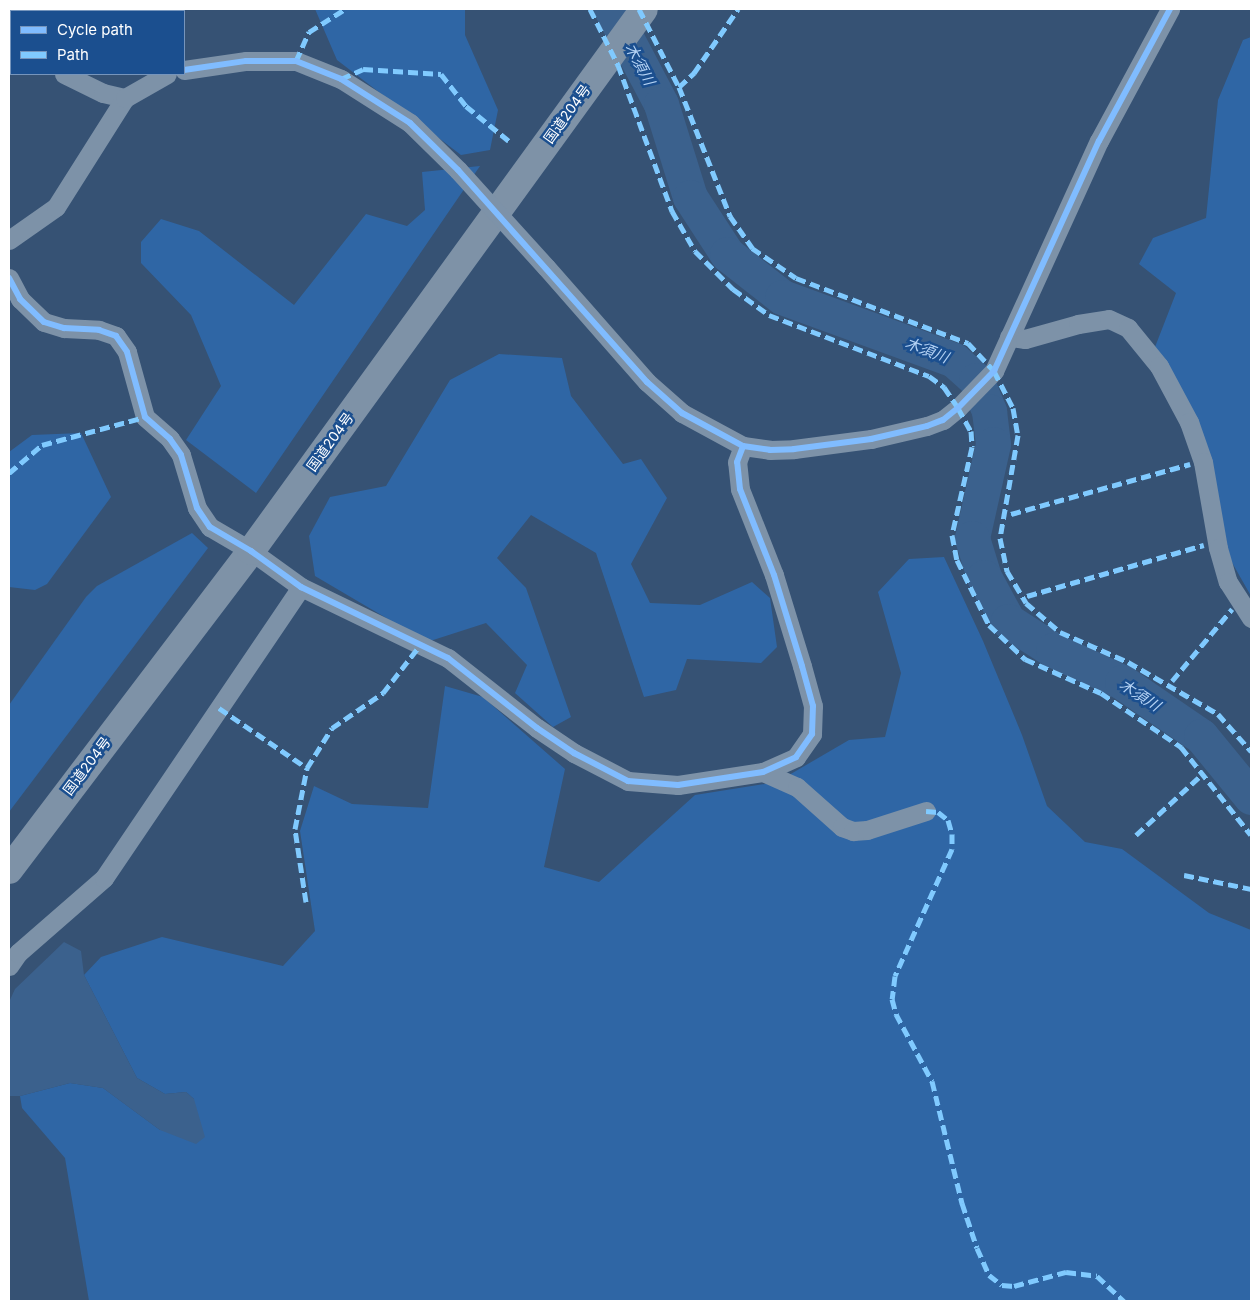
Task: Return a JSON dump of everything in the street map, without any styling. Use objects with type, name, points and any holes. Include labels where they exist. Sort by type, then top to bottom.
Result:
[{"type":"highway","name":"国道204号","points":[[9,870],[251,551],[644,9]]},
{"type":"street","points":[[185,70],[246,61],[296,61],[341,78],[410,123],[458,170],[648,382],[682,413],[744,446],[770,450],[794,449],[871,439],[927,426],[943,420],[958,408],[994,371],[1098,142],[1170,9]]},
{"type":"street","points":[[66,75],[103,93],[125,98]]},
{"type":"street","points":[[9,240],[56,207],[125,98],[165,75]]},
{"type":"street","points":[[9,278],[20,299],[44,322],[64,328],[99,330],[116,336],[127,352],[145,417],[170,439],[181,455],[197,508],[210,527],[251,551],[301,587],[448,658],[537,728],[574,753],[628,781],[678,785],[763,772],[796,757],[812,734],[813,706],[774,575],[740,489],[737,462],[744,446]]},
{"type":"street","points":[[1009,337],[1025,339],[1078,324],[1109,319],[1128,328],[1160,366],[1189,422],[1203,462],[1218,548],[1228,582],[1251,618]]},
{"type":"street","points":[[9,966],[18,952],[104,878],[301,587]]},
{"type":"street","points":[[763,772],[797,787],[842,827],[853,831],[867,830],[926,811]]},
{"type":"shaded area","points":[[315,9],[465,9],[465,35],[498,110],[490,150],[461,155],[337,60]]},
{"type":"shaded area","points":[[1251,37],[1251,596],[1230,559],[1209,453],[1155,347],[1176,293],[1139,264],[1153,238],[1206,218],[1218,100],[1243,40]]},
{"type":"shaded area","points":[[480,166],[256,493],[186,440],[221,386],[191,315],[141,263],[141,242],[161,219],[199,231],[294,305],[366,214],[407,226],[425,210],[422,172]]},
{"type":"shaded area","points":[[499,354],[562,358],[571,396],[623,464],[641,459],[667,498],[631,564],[650,603],[700,605],[752,582],[770,598],[777,647],[761,663],[687,659],[676,690],[644,697],[596,553],[531,515],[497,558],[526,588],[571,717],[553,727],[515,693],[527,665],[486,623],[427,642],[315,576],[309,536],[330,497],[386,486],[450,380]]},
{"type":"shaded area","points":[[81,433],[111,497],[47,584],[35,590],[9,587],[9,452],[32,435]]},
{"type":"shaded area","points":[[192,533],[208,548],[9,812],[9,705],[86,597],[97,586]]},
{"type":"shaded area","points":[[944,557],[983,641],[1022,735],[1047,806],[1085,842],[1122,849],[1209,913],[1251,930],[1251,1301],[89,1301],[65,1158],[22,1108],[20,1096],[70,1083],[103,1088],[160,1130],[194,1099],[186,1092],[165,1094],[137,1078],[84,975],[101,957],[162,937],[283,966],[315,931],[300,831],[314,786],[352,804],[428,808],[445,686],[483,697],[565,769],[544,867],[599,882],[695,795],[777,782],[849,740],[885,737],[901,673],[878,592],[909,559]]},
{"type":"shaded area","points":[[64,942],[81,951],[84,975],[137,1078],[165,1094],[186,1092],[194,1099],[205,1137],[196,1144],[160,1130],[103,1088],[70,1083],[20,1096],[9,1096],[9,1002],[15,989]]},
{"type":"waterway","name":"木須川","points":[[611,9],[661,104],[690,197],[727,254],[782,297],[954,360],[976,380],[989,411],[993,444],[972,538],[984,577],[1008,621],[1053,650],[1122,682],[1201,736],[1251,797]]},
{"type":"marked path","points":[[296,61],[309,32],[345,9]]},
{"type":"marked path","points":[[590,9],[618,65],[672,211],[695,251],[733,289],[769,315],[929,376],[944,387],[958,408],[971,431],[972,447],[952,535],[957,560],[989,625],[1025,659],[1101,693],[1181,747],[1251,835]]},
{"type":"marked path","points":[[639,9],[679,87],[730,216],[752,248],[796,278],[968,343],[994,371],[1013,408],[1018,435],[1000,538],[1007,571],[1026,603],[1060,632],[1128,662],[1218,714],[1251,751]]},
{"type":"marked path","points":[[679,87],[694,73],[738,9]]},
{"type":"marked path","points":[[341,79],[363,69],[441,74],[466,106],[509,141]]},
{"type":"marked path","points":[[9,473],[42,445],[145,417]]},
{"type":"marked path","points":[[1011,514],[1190,464]]},
{"type":"marked path","points":[[1027,596],[1204,545]]},
{"type":"marked path","points":[[1172,681],[1232,609]]},
{"type":"marked path","points":[[306,902],[295,829],[307,768],[332,728],[383,693],[421,644]]},
{"type":"marked path","points":[[219,708],[307,768]]},
{"type":"marked path","points":[[1136,835],[1199,777]]},
{"type":"marked path","points":[[926,811],[938,812],[948,820],[952,834],[952,849],[895,976],[892,999],[896,1014],[932,1081],[962,1203],[977,1248],[989,1275],[1002,1285],[1014,1286],[1066,1272],[1097,1276],[1124,1301]]},
{"type":"marked path","points":[[1184,875],[1251,889]]},
{"type":"cycle path","points":[[185,70],[246,61],[296,61],[341,79],[410,123],[458,170],[647,382],[682,413],[743,446],[770,450],[794,449],[871,439],[927,426],[943,420],[958,408],[994,371],[1099,141],[1170,9]]},
{"type":"cycle path","points":[[9,278],[20,299],[44,322],[64,328],[99,330],[116,336],[127,352],[145,417],[170,439],[181,455],[197,508],[210,527],[251,551],[301,587],[448,658],[537,728],[574,753],[628,781],[678,785],[763,772],[796,757],[812,734],[813,706],[802,666],[774,575],[740,489],[737,462],[743,446]]}]
